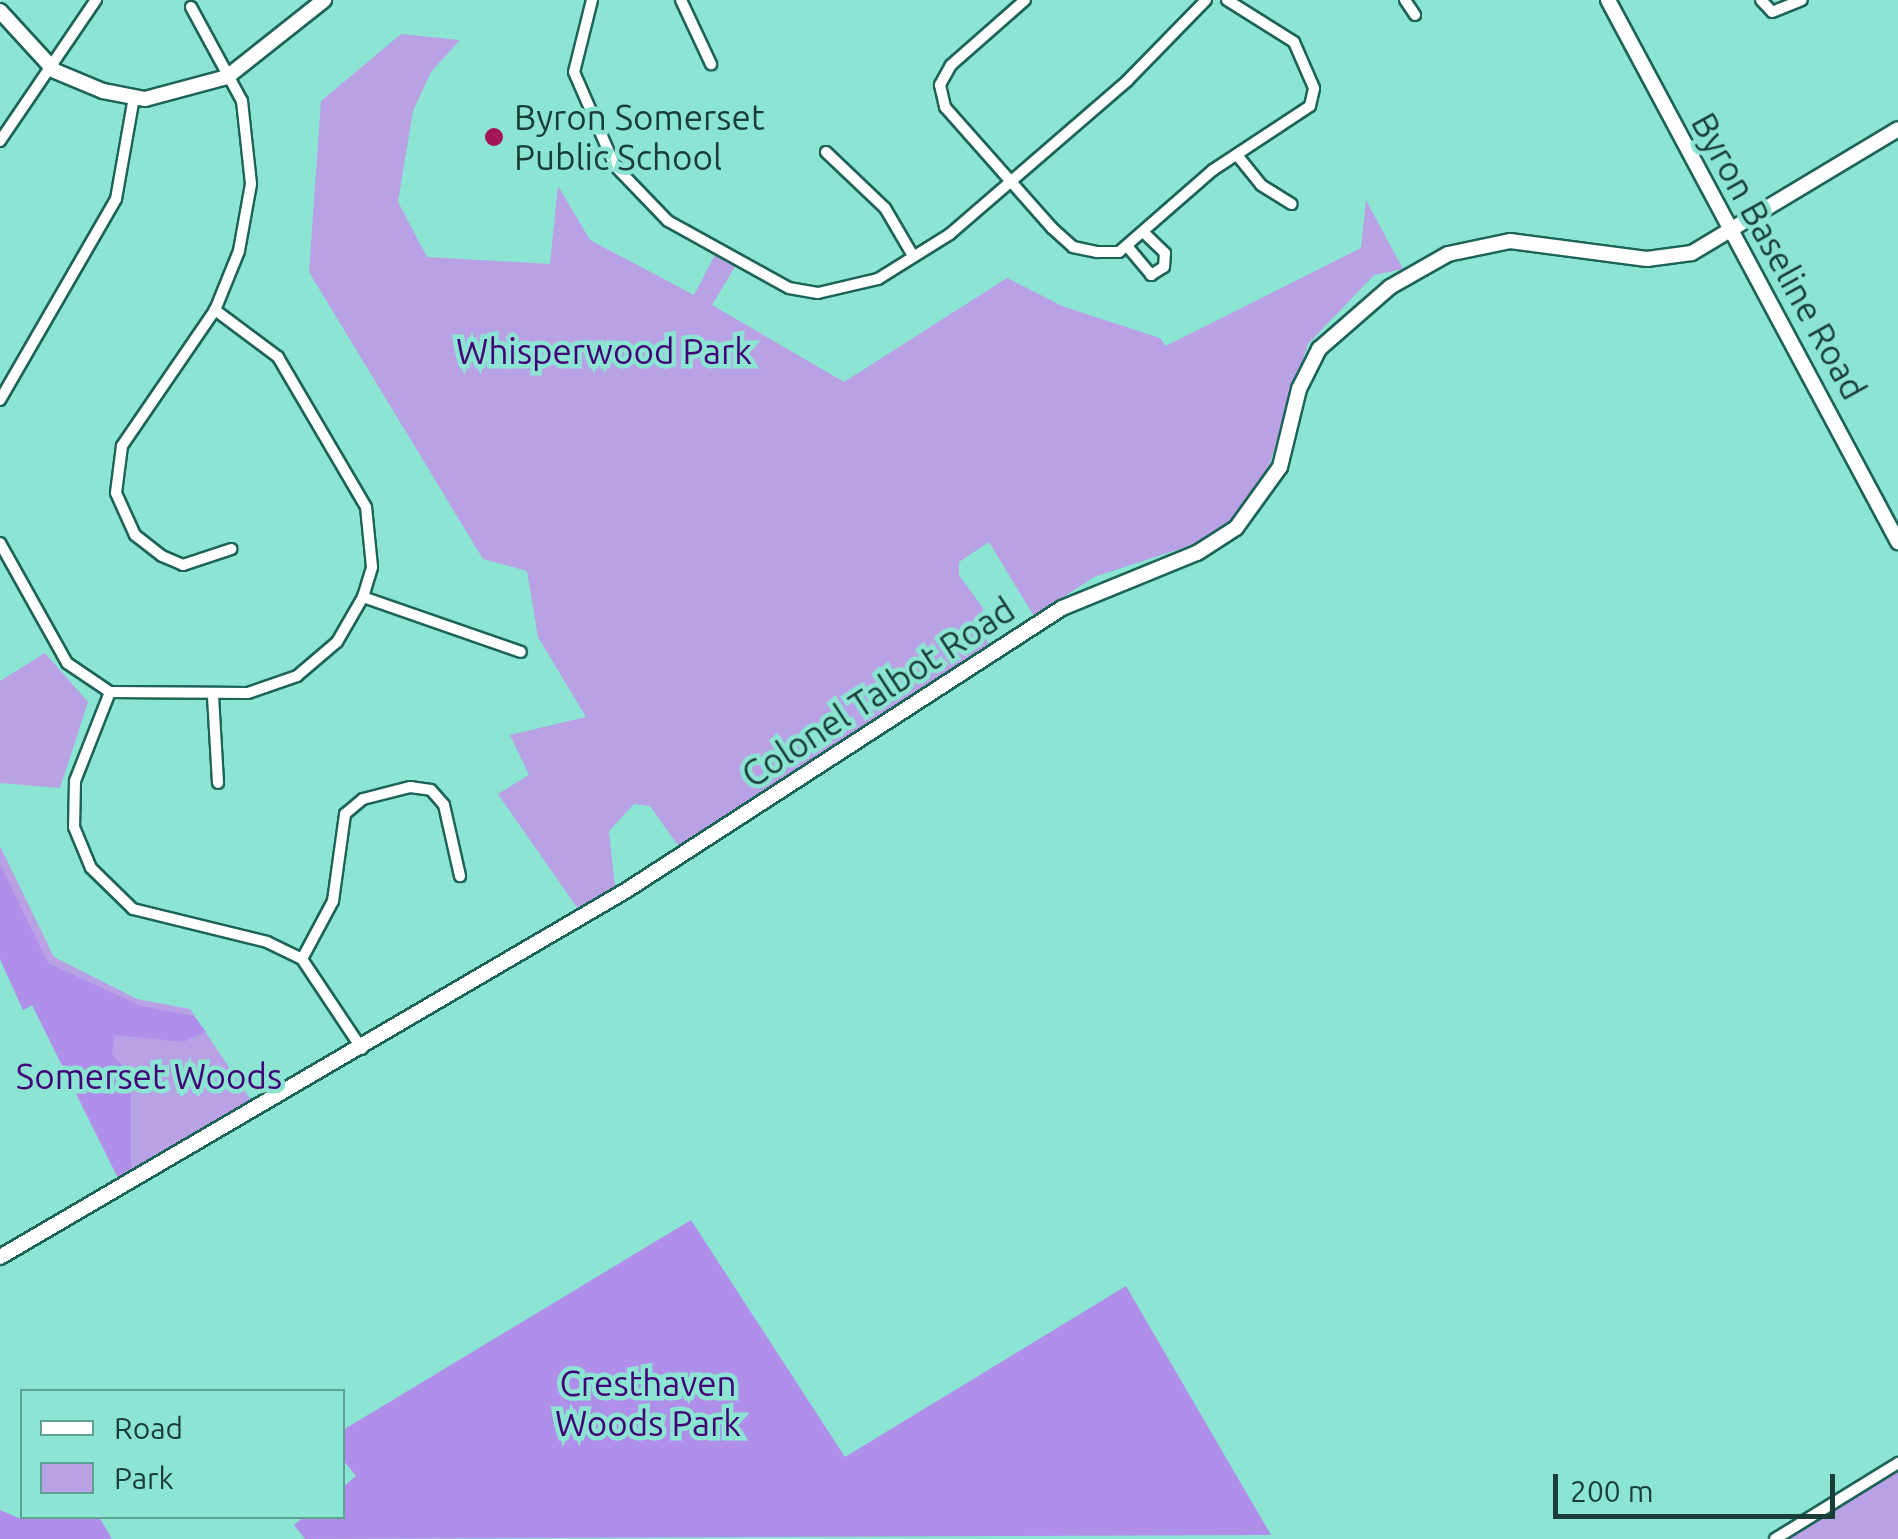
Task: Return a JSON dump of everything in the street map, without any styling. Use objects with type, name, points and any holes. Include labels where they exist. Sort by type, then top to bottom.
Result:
[{"type":"main road","name":"Byron Baseline Road","points":[[1608,0],[1898,542]]},
{"type":"main road","points":[[0,11],[51,68],[103,92],[134,97],[228,77],[317,2]]},
{"type":"main road","name":"Colonel Talbot Road","points":[[0,1256],[362,1049],[627,890],[1062,608],[1197,553],[1236,528],[1280,466],[1300,389],[1319,349],[1390,286],[1448,254],[1510,241],[1646,260],[1692,253],[1898,128]]},
{"type":"street","points":[[0,141],[96,0]]},
{"type":"street","points":[[592,0],[575,47],[582,103],[615,166],[668,222],[789,288],[818,293],[878,279],[1012,181],[1127,81],[1206,0]]},
{"type":"street","points":[[681,0],[711,64]]},
{"type":"street","points":[[1025,0],[951,65],[940,85],[945,107],[1073,247],[1108,252],[1127,246],[1237,155],[1303,114],[1314,88],[1294,42],[1227,0]]},
{"type":"street","points":[[1405,0],[1415,15]]},
{"type":"street","points":[[1762,0],[1772,12],[1802,0]]},
{"type":"street","points":[[191,7],[228,77],[250,136],[251,184],[239,251],[215,310],[122,446],[116,493],[135,535],[162,556],[182,565],[231,548]]},
{"type":"street","points":[[0,400],[116,199],[134,97]]},
{"type":"street","points":[[826,152],[885,208],[912,256]]},
{"type":"street","points":[[1237,155],[1261,184],[1292,204]]},
{"type":"street","points":[[1127,246],[1151,275],[1164,266],[1165,253],[1144,232]]},
{"type":"street","points":[[0,543],[67,663],[110,692],[213,696],[268,688],[318,663],[349,628],[364,597],[372,538],[366,507],[278,357],[215,310]]},
{"type":"street","points":[[364,597],[521,652]]},
{"type":"street","points":[[110,692],[75,781],[74,827],[91,868],[133,909],[268,942],[302,959],[362,1049]]},
{"type":"street","points":[[213,696],[218,783]]},
{"type":"street","points":[[302,959],[333,900],[344,814],[363,799],[410,787],[431,790],[444,804],[460,876]]},
{"type":"street","points":[[1775,1539],[1898,1463]]},
{"type":"green space","name":"Whisperwood Park","points":[[401,34],[460,40],[431,72],[413,111],[398,202],[427,257],[550,264],[558,186],[590,240],[694,295],[717,251],[739,260],[712,305],[844,382],[1007,278],[1062,306],[1160,338],[1166,346],[1361,248],[1366,200],[1403,269],[1374,275],[1308,344],[1267,472],[1228,525],[1204,541],[1094,577],[1034,616],[989,542],[959,562],[959,575],[983,608],[981,630],[989,645],[679,847],[650,806],[634,804],[609,831],[615,887],[578,909],[498,794],[529,775],[510,735],[586,717],[538,637],[527,571],[483,559],[309,272],[321,101]]},
{"type":"green space","points":[[45,653],[88,702],[60,788],[0,783],[0,681]]},
{"type":"green space","name":"Somerset Woods","points":[[0,846],[54,957],[137,999],[190,1009],[253,1103],[118,1178],[32,1005],[23,1010],[0,959]]},
{"type":"green space","points":[[0,864],[48,963],[141,1006],[194,1016],[206,1032],[183,1042],[114,1035],[112,1054],[131,1076],[131,1168],[118,1178],[32,1005],[23,1010],[0,959]]},
{"type":"green space","name":"Cresthaven Woods Park","points":[[691,1220],[845,1457],[1126,1286],[1271,1535],[305,1539],[294,1525],[302,1519],[345,1519],[345,1485],[356,1476],[345,1462],[345,1429]]},
{"type":"green space","points":[[1898,1471],[1898,1539],[1787,1539]]},
{"type":"green space","points":[[0,1510],[20,1519],[100,1519],[112,1539],[0,1539]]},
{"type":"place","name":"Byron Somerset Public School","points":[[494,137]]}]
